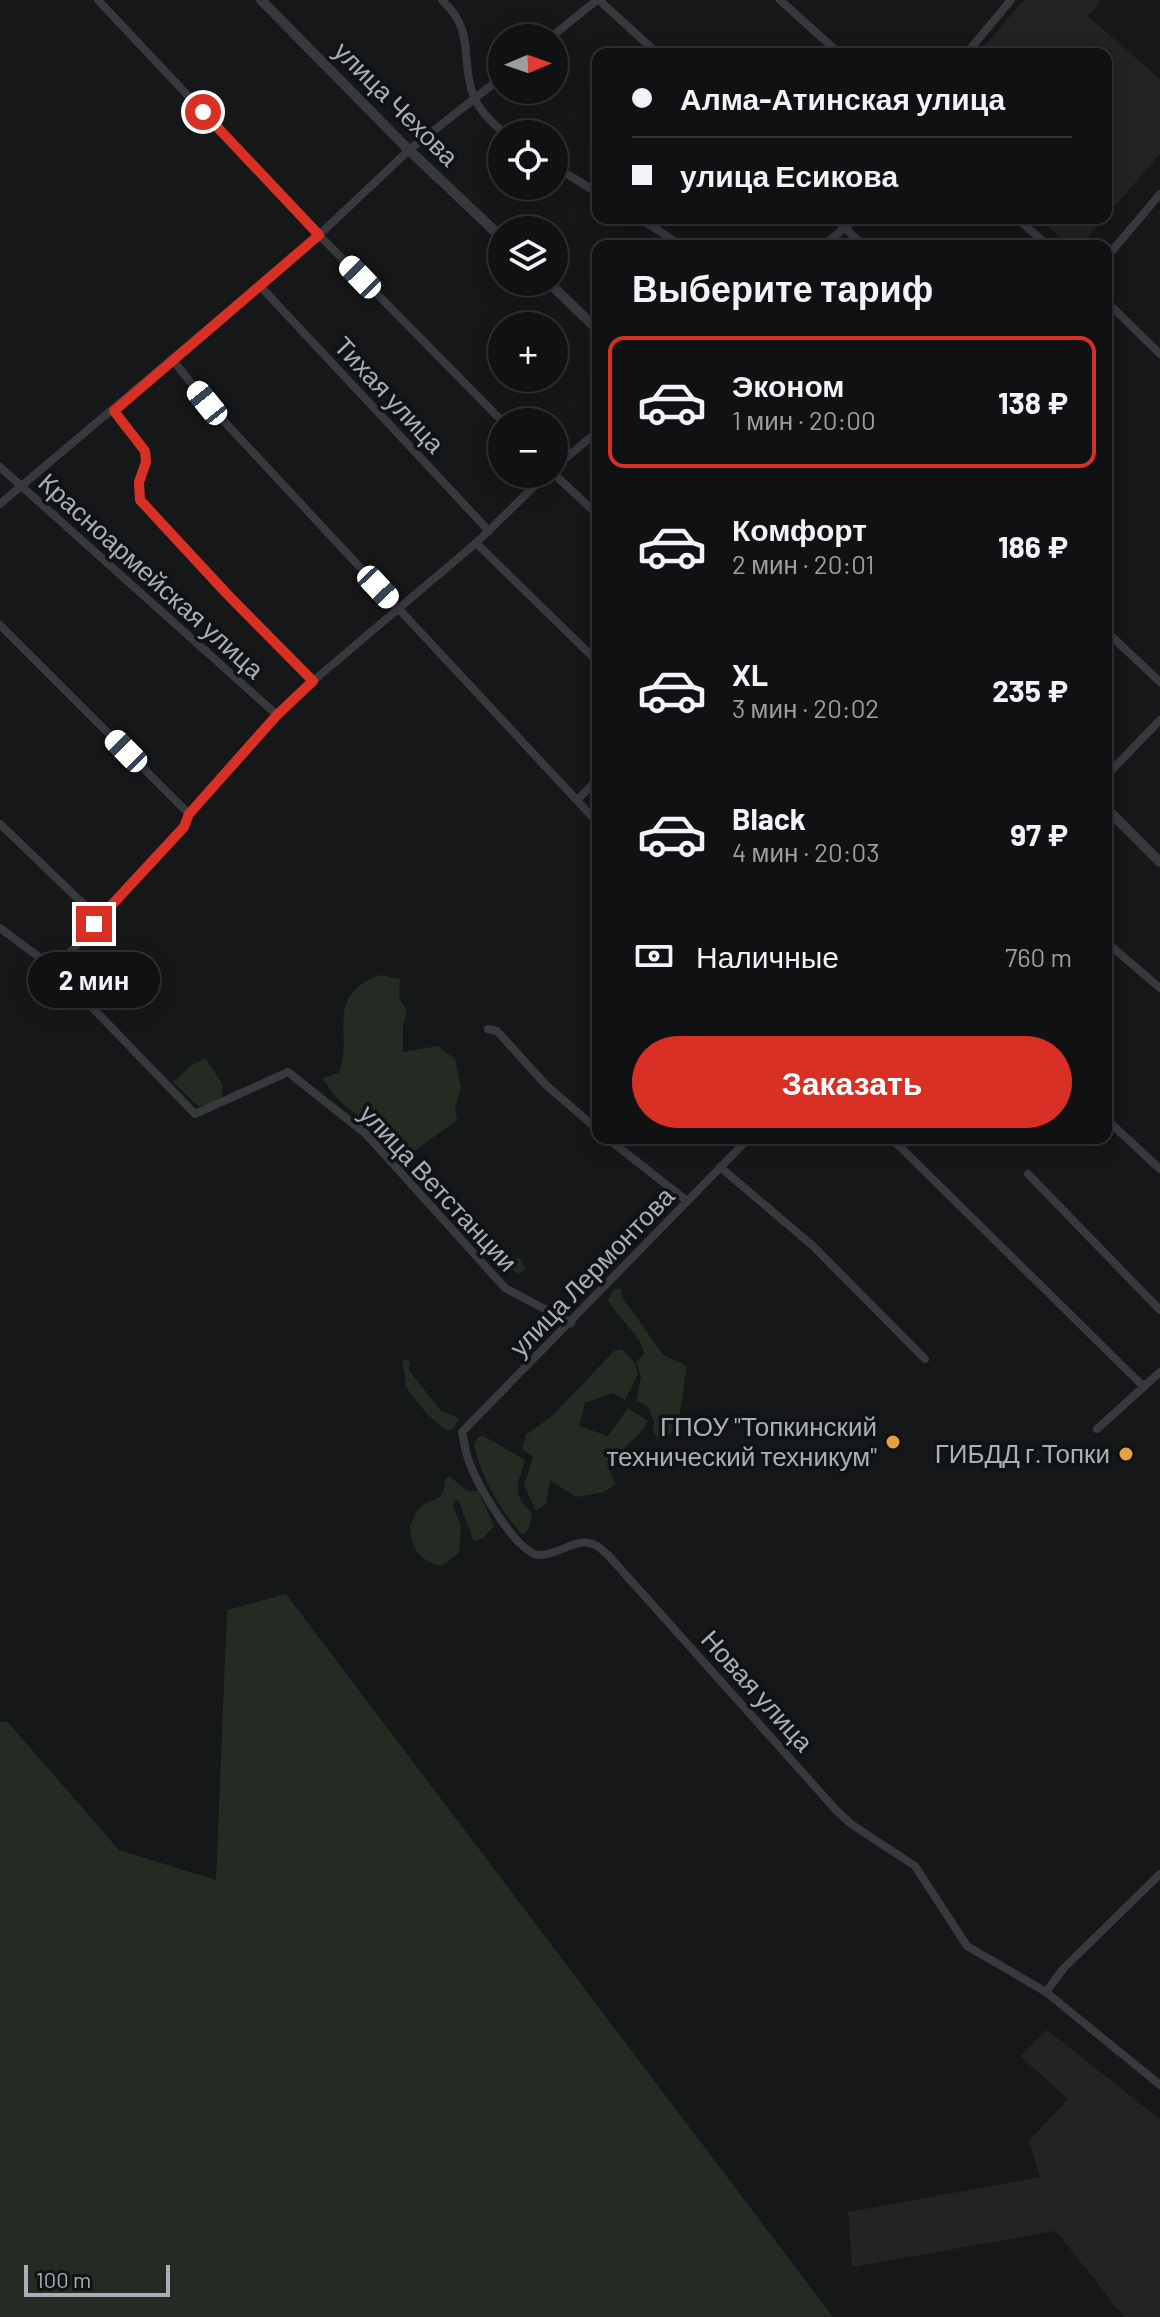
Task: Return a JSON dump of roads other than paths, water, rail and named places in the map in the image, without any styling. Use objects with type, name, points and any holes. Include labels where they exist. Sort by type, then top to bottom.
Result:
[{"type":"street","points":[[98,0],[319,235],[489,408]]},
{"type":"street","name":"улица Чехова","points":[[261,0],[409,150],[488,225]]},
{"type":"street","points":[[442,0],[454,11],[462,25],[474,99],[492,120]]},
{"type":"street","points":[[568,24],[598,0],[651,48]]},
{"type":"street","points":[[780,0],[833,48]]},
{"type":"street","points":[[971,48],[1011,0]]},
{"type":"street","points":[[0,504],[319,235],[409,150],[488,88]]},
{"type":"street","points":[[568,175],[592,189]]},
{"type":"street","points":[[1112,251],[1160,194]]},
{"type":"street","points":[[648,224],[673,240]]},
{"type":"street","points":[[843,224],[858,240]]},
{"type":"street","points":[[830,240],[848,224]]},
{"type":"street","points":[[1024,224],[1041,240]]},
{"type":"street","name":"Тихая улица","points":[[260,286],[489,531]]},
{"type":"street","points":[[563,296],[592,324]]},
{"type":"street","points":[[1112,307],[1160,354]]},
{"type":"street","points":[[172,359],[207,403],[592,816]]},
{"type":"street","points":[[114,411],[145,451],[146,462],[139,482],[140,500],[313,681]]},
{"type":"street","points":[[568,456],[592,436]]},
{"type":"street","name":"Красноармейская улица","points":[[0,467],[277,715]]},
{"type":"street","points":[[568,487],[592,509]]},
{"type":"street","points":[[0,928],[55,969],[184,827],[189,814],[277,715],[476,543],[533,488]]},
{"type":"street","points":[[476,543],[592,656]]},
{"type":"street","points":[[0,625],[189,814]]},
{"type":"street","points":[[1112,637],[1160,682]]},
{"type":"street","points":[[1112,770],[1160,720]]},
{"type":"street","points":[[577,800],[592,785]]},
{"type":"street","points":[[1112,814],[1160,862]]},
{"type":"street","points":[[0,824],[99,919]]},
{"type":"street","points":[[1112,947],[1160,988]]},
{"type":"street","name":"улица Ветстанции","points":[[55,969],[195,1114],[288,1072],[366,1134],[505,1288],[571,1323]]},
{"type":"street","points":[[488,1029],[497,1031],[546,1085],[592,1125]]},
{"type":"street","points":[[1112,1125],[1160,1169]]},
{"type":"street","points":[[615,1144],[687,1201]]},
{"type":"street","name":"улица Лермонтова","points":[[462,1432],[743,1144]]},
{"type":"street","points":[[897,1144],[1144,1387]]},
{"type":"street","points":[[720,1167],[813,1246],[925,1359]]},
{"type":"street","points":[[1028,1174],[1160,1310]]},
{"type":"street","points":[[1097,1429],[1160,1372]]},
{"type":"street","name":"Новая улица","points":[[462,1432],[469,1463],[507,1528],[524,1548],[533,1554],[544,1555],[582,1543],[594,1544],[608,1555],[836,1810],[851,1824],[915,1866],[967,1946],[1046,1992],[1160,2085]]},
{"type":"street","points":[[1046,1992],[1063,1969],[1160,1874]]},
{"type":"place","name":"ГПОУ \"Топкинский технический техникум\"","points":[[893,1442]]},
{"type":"place","name":"ГИБДД г.Топки","points":[[1126,1454]]}]
